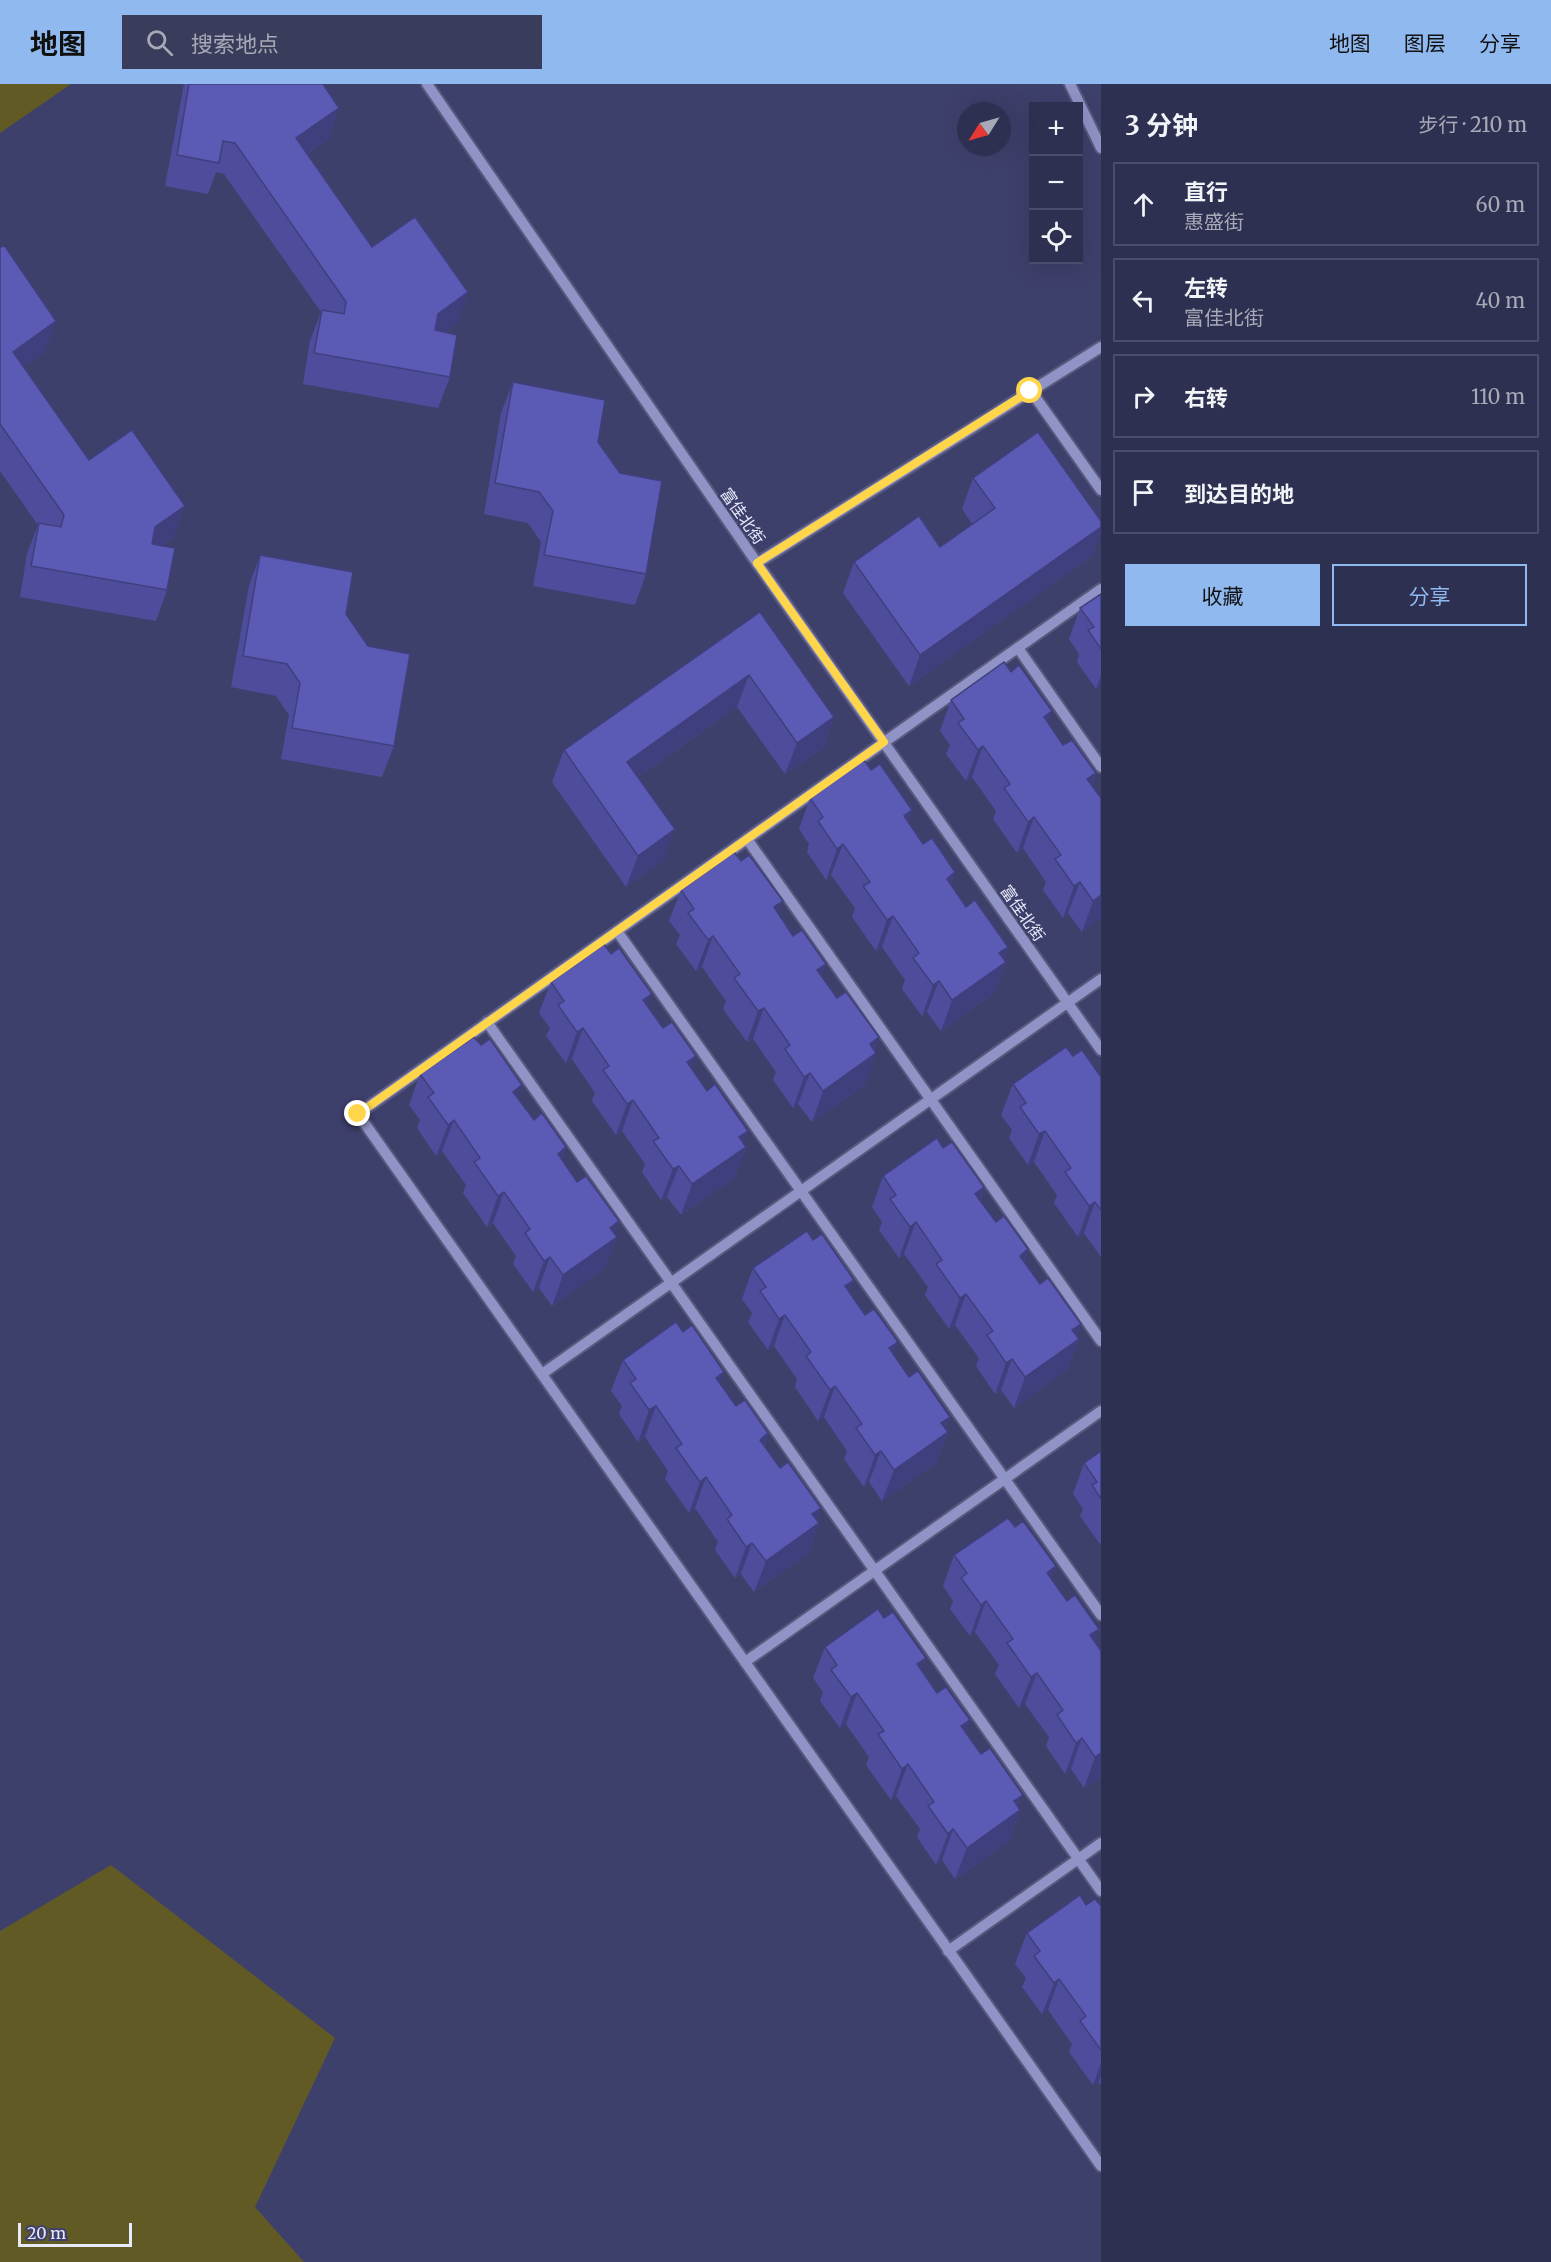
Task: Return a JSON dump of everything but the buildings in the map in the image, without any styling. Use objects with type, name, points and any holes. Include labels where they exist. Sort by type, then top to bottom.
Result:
[{"type":"street","name":"富佳北街","points":[[427,84],[757,563],[1101,1050]]},
{"type":"street","points":[[1070,84],[1101,148]]},
{"type":"street","points":[[757,563],[1101,347]]},
{"type":"street","points":[[1030,391],[1101,490]]},
{"type":"street","points":[[1101,589],[358,1114],[1101,2166]]},
{"type":"street","points":[[1018,648],[1101,767]]},
{"type":"street","points":[[747,839],[1101,1341]]},
{"type":"street","points":[[617,931],[1101,1615]]},
{"type":"street","points":[[542,1374],[1101,980]]},
{"type":"street","points":[[487,1022],[1101,1891]]},
{"type":"street","points":[[745,1662],[1101,1411]]},
{"type":"street","points":[[948,1951],[1101,1843]]},
{"type":"shaded area","points":[[0,84],[71,84],[0,133]]},
{"type":"shaded area","points":[[111,1865],[335,2038],[255,2207],[304,2262],[0,2262],[0,1931]]},
{"type":"route","points":[[358,1114],[884,742],[757,563],[1030,391]]}]
